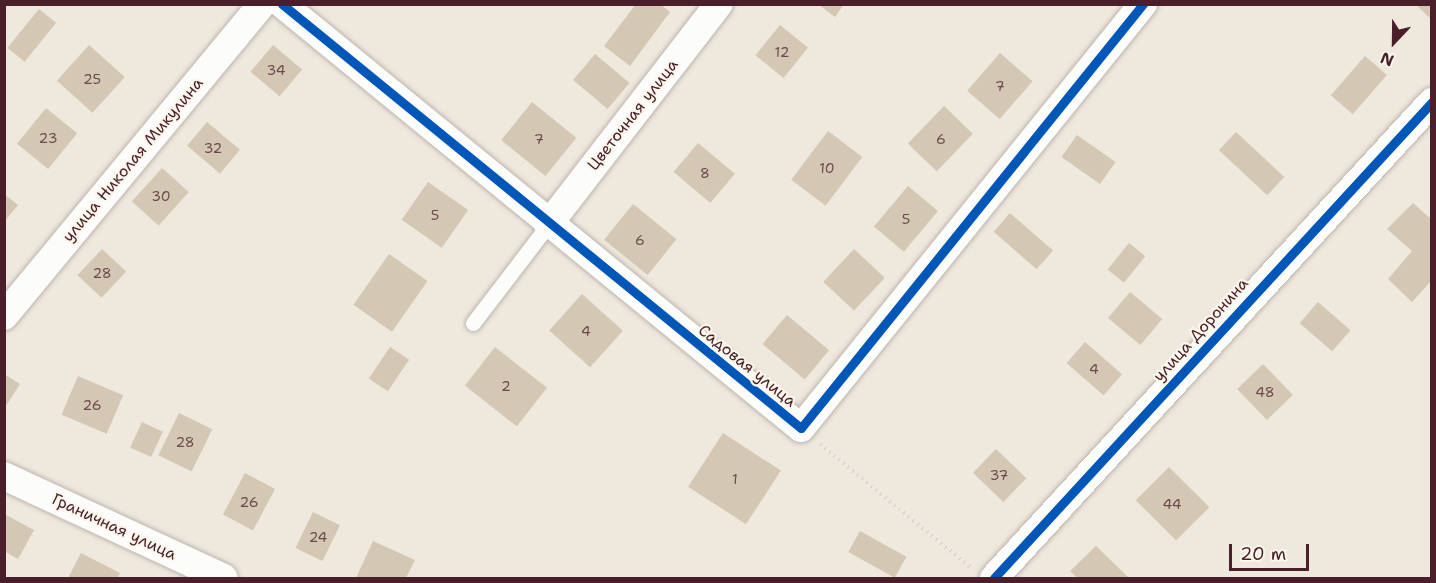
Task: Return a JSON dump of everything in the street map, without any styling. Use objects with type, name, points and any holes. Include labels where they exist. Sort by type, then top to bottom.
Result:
[{"type":"street","name":"улица Николая Микулина","points":[[4,316],[262,4]]},
{"type":"street","name":"Садовая улица","points":[[282,4],[548,225],[801,428],[1143,4]]},
{"type":"street","name":"Цветочная улица","points":[[548,225],[719,4]]},
{"type":"street","name":"улица Доронина","points":[[984,575],[1431,102]]},
{"type":"street","name":"Граничная улица","points":[[4,476],[224,579]]},
{"type":"lane","points":[[473,323],[548,225]]},
{"type":"path","points":[[801,428],[984,575]]},
{"type":"building","points":[[636,4],[660,4],[670,12],[630,66],[604,46]]},
{"type":"building","points":[[818,4],[844,4],[835,17]]},
{"type":"building","points":[[1415,4],[1432,4],[1432,20]]},
{"type":"building","points":[[39,9],[56,23],[25,62],[8,48]]},
{"type":"building","points":[[780,25],[808,48],[783,78],[755,55]]},
{"type":"building","points":[[89,45],[125,77],[93,113],[57,81]]},
{"type":"building","points":[[273,45],[302,69],[280,96],[251,72]]},
{"type":"building","points":[[1000,53],[1032,81],[1000,119],[967,91]]},
{"type":"building","points":[[595,54],[629,83],[608,109],[573,80]]},
{"type":"building","points":[[1365,56],[1387,75],[1353,114],[1331,95]]},
{"type":"building","points":[[532,102],[576,138],[545,176],[501,140]]},
{"type":"building","points":[[944,106],[973,134],[937,171],[908,143]]},
{"type":"building","points":[[46,108],[77,133],[48,169],[17,144]]},
{"type":"building","points":[[207,122],[240,150],[220,173],[187,146]]},
{"type":"building","points":[[828,131],[862,157],[826,206],[791,180]]},
{"type":"building","points":[[1236,132],[1284,177],[1267,195],[1219,150]]},
{"type":"building","points":[[1077,135],[1116,162],[1100,184],[1062,157]]},
{"type":"building","points":[[698,143],[735,174],[710,203],[674,172]]},
{"type":"building","points":[[162,168],[189,192],[159,226],[132,201]]},
{"type":"building","points":[[428,182],[468,210],[442,248],[402,220]]},
{"type":"building","points":[[908,186],[938,211],[904,252],[874,227]]},
{"type":"building","points":[[4,194],[18,205],[4,222]]},
{"type":"building","points":[[1413,203],[1432,220],[1432,280],[1412,302],[1388,279],[1412,251],[1387,229]]},
{"type":"building","points":[[633,204],[677,239],[648,275],[604,240]]},
{"type":"building","points":[[1010,213],[1053,250],[1037,269],[994,232]]},
{"type":"building","points":[[1129,243],[1145,256],[1124,283],[1108,269]]},
{"type":"building","points":[[102,249],[126,272],[102,298],[77,275]]},
{"type":"building","points":[[854,249],[885,278],[854,311],[823,282]]},
{"type":"building","points":[[389,254],[428,281],[392,332],[353,305]]},
{"type":"building","points":[[1130,292],[1162,319],[1140,345],[1108,318]]},
{"type":"building","points":[[582,294],[623,331],[590,367],[549,330]]},
{"type":"building","points":[[1318,302],[1350,330],[1332,351],[1300,323]]},
{"type":"building","points":[[787,315],[829,350],[805,379],[763,344]]},
{"type":"building","points":[[1085,342],[1122,374],[1104,395],[1067,363]]},
{"type":"building","points":[[390,347],[409,360],[388,391],[369,379]]},
{"type":"building","points":[[495,347],[547,388],[517,426],[465,386]]},
{"type":"building","points":[[1263,364],[1293,395],[1267,420],[1237,389]]},
{"type":"building","points":[[4,374],[20,384],[4,409]]},
{"type":"building","points":[[78,376],[123,395],[107,434],[62,415]]},
{"type":"building","points":[[179,413],[212,429],[192,471],[158,455]]},
{"type":"building","points":[[142,422],[163,432],[151,457],[130,447]]},
{"type":"building","points":[[723,433],[781,471],[746,524],[688,487]]},
{"type":"building","points":[[996,449],[1026,478],[1003,502],[973,473]]},
{"type":"building","points":[[1169,467],[1209,507],[1176,541],[1136,500]]},
{"type":"building","points":[[245,473],[275,489],[253,530],[223,514]]},
{"type":"building","points":[[313,512],[340,525],[322,561],[295,548]]},
{"type":"building","points":[[6,515],[34,530],[18,559],[4,551]]},
{"type":"building","points":[[860,531],[906,557],[895,578],[848,552]]},
{"type":"building","points":[[373,541],[415,560],[406,578],[356,578]]},
{"type":"building","points":[[1096,546],[1129,578],[1077,578],[1070,571]]},
{"type":"building","points":[[81,553],[120,573],[118,578],[68,578]]},
{"type":"cycle path","points":[[282,4],[801,428],[1143,4]]},
{"type":"cycle path","points":[[994,578],[1432,102]]}]
